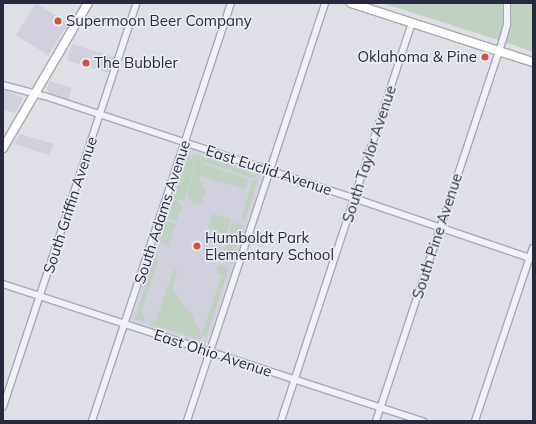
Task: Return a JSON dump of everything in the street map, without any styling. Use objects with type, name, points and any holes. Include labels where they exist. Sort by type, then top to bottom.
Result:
[{"type":"main road","points":[[3,148],[88,3]]},
{"type":"main road","points":[[351,3],[533,62]]},
{"type":"street","name":"South Griffin Avenue","points":[[3,406],[137,3]]},
{"type":"street","name":"South Adams Avenue","points":[[92,421],[231,3]]},
{"type":"street","points":[[187,421],[325,3]]},
{"type":"street","name":"South Pine Avenue","points":[[376,421],[507,25],[508,3]]},
{"type":"street","name":"South Taylor Avenue","points":[[281,421],[412,23]]},
{"type":"street","name":"East Euclid Avenue","points":[[3,85],[185,142],[440,226],[531,258]]},
{"type":"street","points":[[476,421],[531,258],[533,248]]},
{"type":"street","name":"East Ohio Avenue","points":[[3,284],[423,421]]},
{"type":"shaded area","points":[[36,3],[68,23],[48,55],[16,35]]},
{"type":"shaded area","points":[[72,44],[115,57],[110,73],[67,60]]},
{"type":"shaded area","points":[[50,81],[72,88],[68,100],[49,93],[47,88]]},
{"type":"shaded area","points":[[3,90],[22,97],[22,101],[15,113],[3,109]]},
{"type":"shaded area","points":[[20,134],[54,144],[49,155],[14,144]]},
{"type":"shaded area","name":"Humboldt Park Elementary School","points":[[191,149],[261,172],[263,176],[208,342],[204,345],[134,322],[131,319],[186,151]]},
{"type":"green space","points":[[382,3],[533,3],[533,52],[514,45]]},
{"type":"green space","points":[[193,154],[255,174],[256,176],[251,179],[250,177],[204,162],[199,178],[206,192],[202,202],[198,204],[193,203],[187,195],[196,167],[192,156]]},
{"type":"green space","points":[[190,156],[195,166],[184,201],[174,198],[188,157]]},
{"type":"green space","points":[[204,164],[224,171],[220,182],[200,175]]},
{"type":"green space","points":[[225,171],[249,179],[245,189],[222,181]]},
{"type":"green space","points":[[258,180],[245,220],[241,220],[252,181]]},
{"type":"green space","points":[[174,200],[180,202],[182,207],[176,221],[168,218]]},
{"type":"green space","points":[[213,214],[231,220],[226,234],[208,228]]},
{"type":"green space","points":[[167,220],[176,224],[168,245],[160,242]]},
{"type":"green space","points":[[233,222],[243,226],[237,241],[227,237]]},
{"type":"green space","points":[[227,241],[237,244],[230,264],[221,261]]},
{"type":"green space","points":[[154,260],[158,261],[141,312],[145,318],[144,322],[135,319]]},
{"type":"green space","points":[[219,265],[229,268],[206,338],[201,333],[203,332],[222,275],[217,273]]},
{"type":"green space","points":[[174,269],[177,272],[173,289],[179,300],[192,314],[202,337],[201,340],[150,324],[151,320],[156,321]]},
{"type":"place","name":"Supermoon Beer Company","points":[[58,21]]},
{"type":"place","name":"Oklahoma & Pine","points":[[485,57]]},
{"type":"place","name":"The Bubbler","points":[[86,63]]},
{"type":"place","name":"Humboldt Park Elementary School","points":[[197,246]]}]
